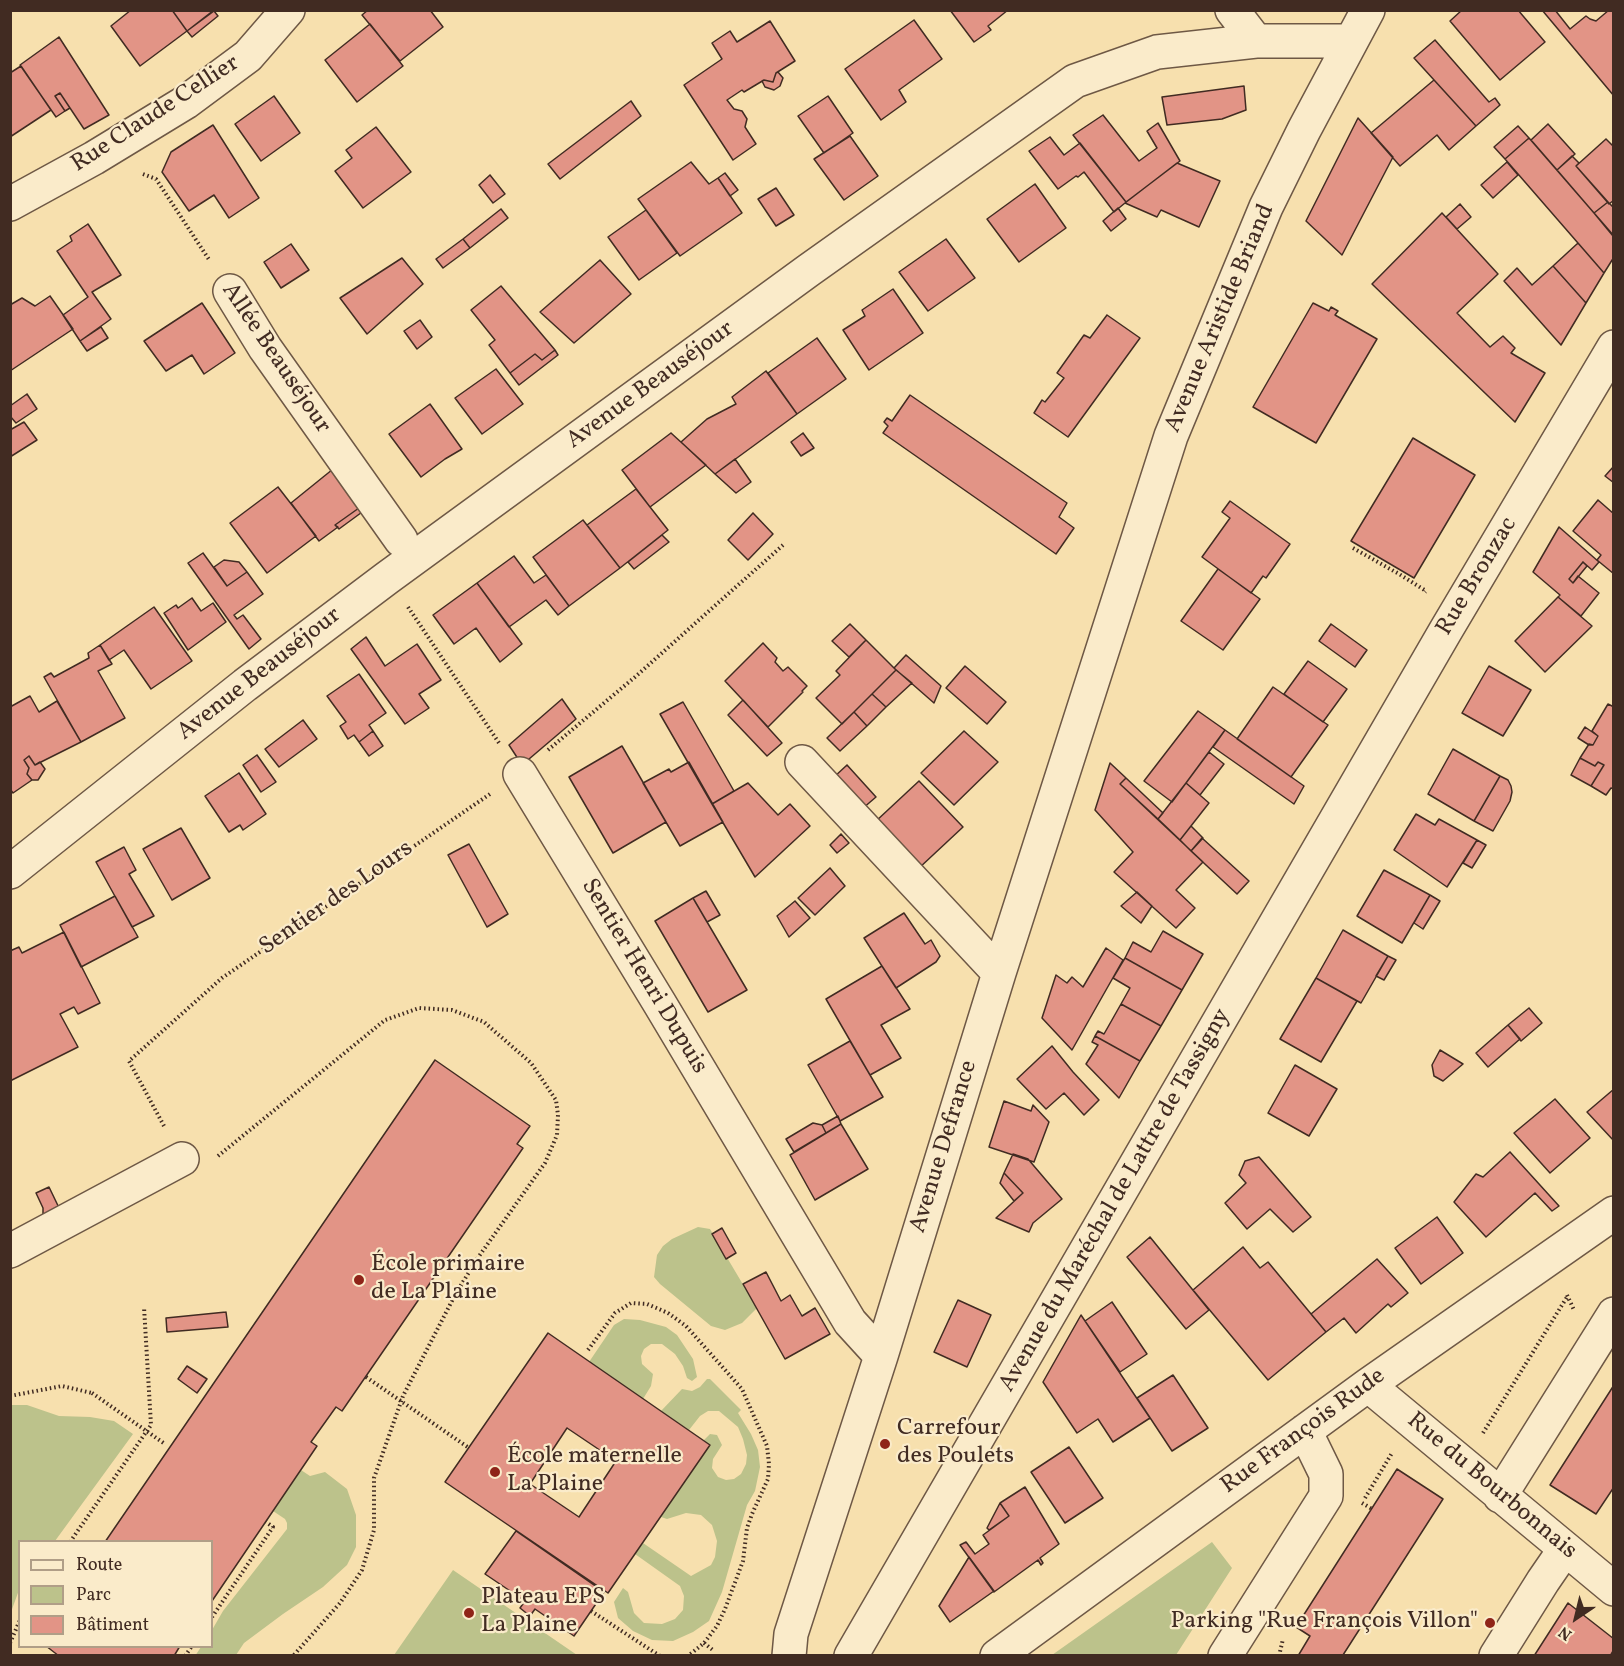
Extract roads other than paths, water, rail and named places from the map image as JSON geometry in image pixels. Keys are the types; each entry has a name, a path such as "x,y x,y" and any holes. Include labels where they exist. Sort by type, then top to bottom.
{"street":[{"name":"Rue Claude Cellier","path":"10,204 94,158 186,102 248,56 288,10"},
{"path":"1232,10 1256,41"},
{"name":"Avenue Aristide Briand","path":"1106,640 1171,436 1266,207 1368,10"},
{"name":"Avenue Beauséjour","path":"10,872 245,685 387,578 809,270 1076,81 1157,52 1256,41 1351,41"},
{"name":"Allée Beauséjour","path":"230,291 265,348 401,540"},
{"name":"Rue Bronzac","path":"1344,808 1452,620 1614,347"},
{"name":"Avenue Defrance","path":"789,1656 791,1634 881,1356 999,973 1106,640"},
{"path":"802,762 999,973"},
{"name":"Sentier Henri Dupuis","path":"519,774 850,1322 881,1356"},
{"name":"Avenue du Maréchal de Lattre de Tassigny","path":"851,1656 1344,808"},
{"path":"10,1251 182,1159"},
{"name":"Rue François Rude","path":"997,1656 1368,1385 1614,1213"},
{"path":"1500,1496 1614,1314"},
{"name":"Rue du Bourbonnais","path":"1368,1385 1614,1589"},
{"path":"1225,1656 1326,1496 1326,1474 1305,1431"},
{"path":"1496,1656 1565,1549"}],"place":[{"name":"École primaire de La Plaine","path":"359,1280"},
{"name":"Carrefour des Poulets","path":"885,1444"},
{"name":"École maternelle La Plaine","path":"495,1472"},
{"name":"Plateau EPS La Plaine","path":"469,1613"},
{"name":"Parking \"Rue François Villon\"","path":"1490,1623"}]}
